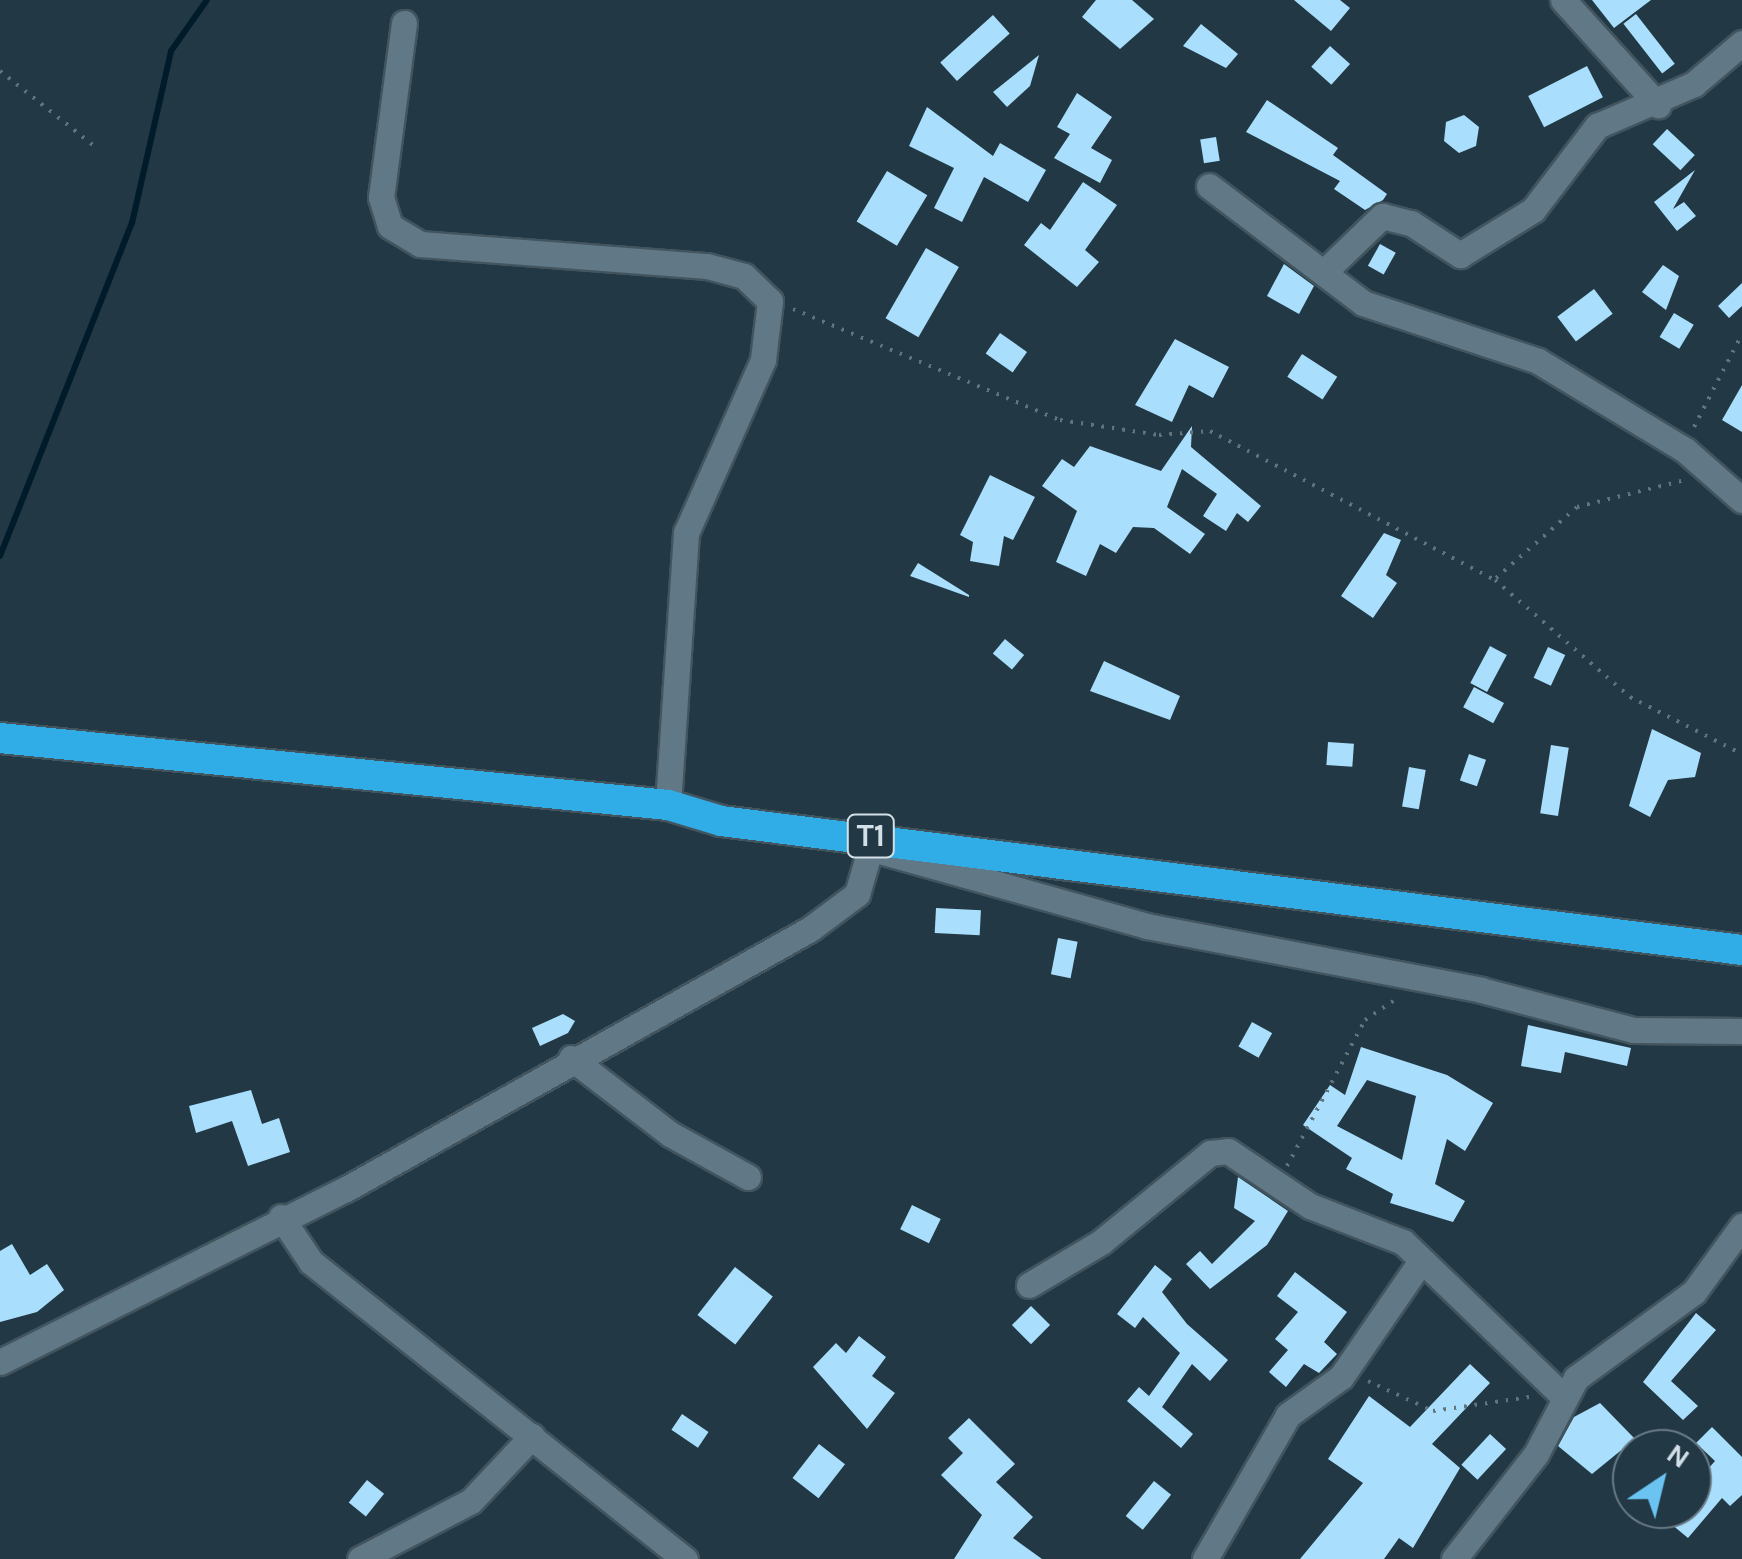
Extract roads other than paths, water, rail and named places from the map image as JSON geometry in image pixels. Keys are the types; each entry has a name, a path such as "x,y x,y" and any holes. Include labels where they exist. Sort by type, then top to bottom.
{"highway":[{"name":"T1","path":"0,738 668,805 721,821 874,843 1742,950"}],"street":[{"path":"1563,0 1658,104"},
{"path":"404,23 381,197 390,226 420,244 707,266 744,276 770,301 763,360 686,533 668,805"},
{"path":"1324,272 1382,216 1411,222 1457,256 1533,210 1597,126 1658,104 1742,43"},
{"path":"1208,186 1363,303 1521,352 1685,450 1725,480 1742,500"},
{"path":"0,1362 281,1217 847,905 874,843 1147,926 1419,978 1666,1036 1742,1031"},
{"path":"571,1058 670,1134 748,1177"},
{"path":"1029,1285 1101,1242 1210,1153 1234,1154 1275,1185 1385,1232 1421,1260 1562,1395"},
{"path":"281,1217 311,1262 685,1559"},
{"path":"1454,1559 1536,1454 1562,1395 1619,1339 1694,1292 1742,1226"},
{"path":"1205,1559 1288,1415 1347,1367 1421,1260"},
{"path":"360,1559 471,1501 532,1436"}],"waterway":[{"path":"0,556 132,223 171,51 207,0"}]}
